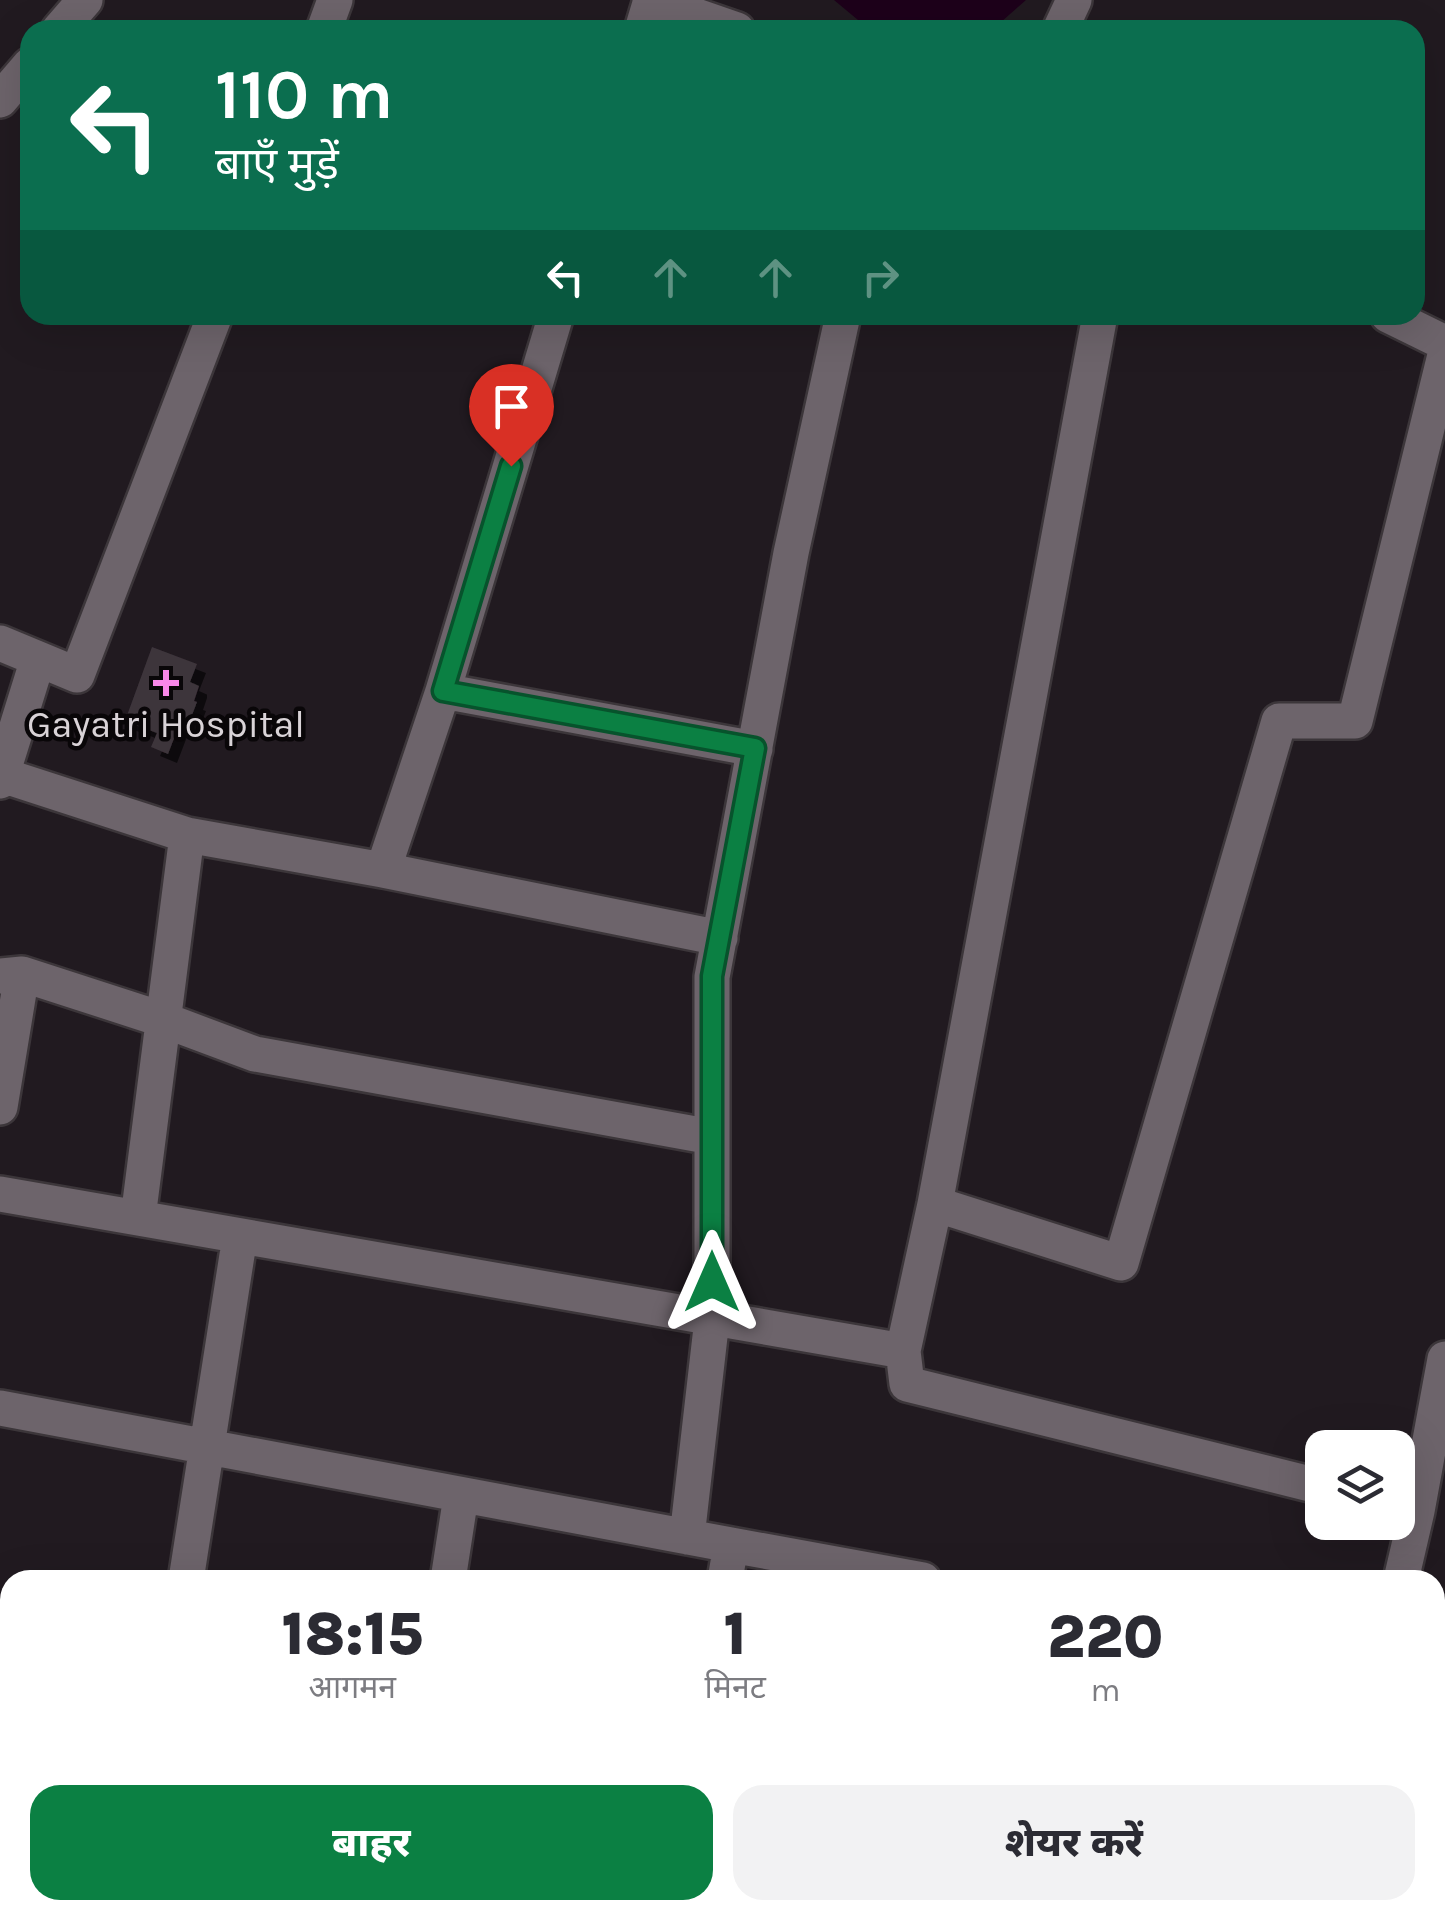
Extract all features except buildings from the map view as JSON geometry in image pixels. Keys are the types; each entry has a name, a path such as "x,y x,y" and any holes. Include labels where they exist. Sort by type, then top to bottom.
{"street":[{"path":"68,20 85,0"},
{"path":"650,0 708,20"},
{"path":"0,100 20,77"},
{"path":"0,643 77,676 211,325"},
{"path":"383,870 443,691 553,325"},
{"path":"687,1537 712,1319 712,976 791,552 841,325"},
{"path":"1098,325 935,1204 903,1351 907,1384 1305,1484"},
{"path":"1408,325 1445,343"},
{"path":"935,1204 1121,1262 1279,721 1355,721 1445,355"},
{"path":"38,659 1,778 186,835 720,938"},
{"path":"443,691 755,748"},
{"path":"138,1218 186,835"},
{"path":"0,1106 11,975 164,1020 255,1054 712,1137"},
{"path":"0,1194 903,1351"},
{"path":"188,1570 240,1236"},
{"path":"1415,1480 1445,1359"},
{"path":"0,1408 868,1570"},
{"path":"450,1570 461,1496"},
{"path":"1403,1570 1405,1540"},
{"path":"727,1570 731,1545"}],"shaded area":[{"path":"834,0 1026,0 1003,20 858,20"}],"place":[{"name":"Gayatri Hospital","path":"166,683"}],"route":[{"path":"511,466 443,691 755,748 712,976 712,1282"}]}
